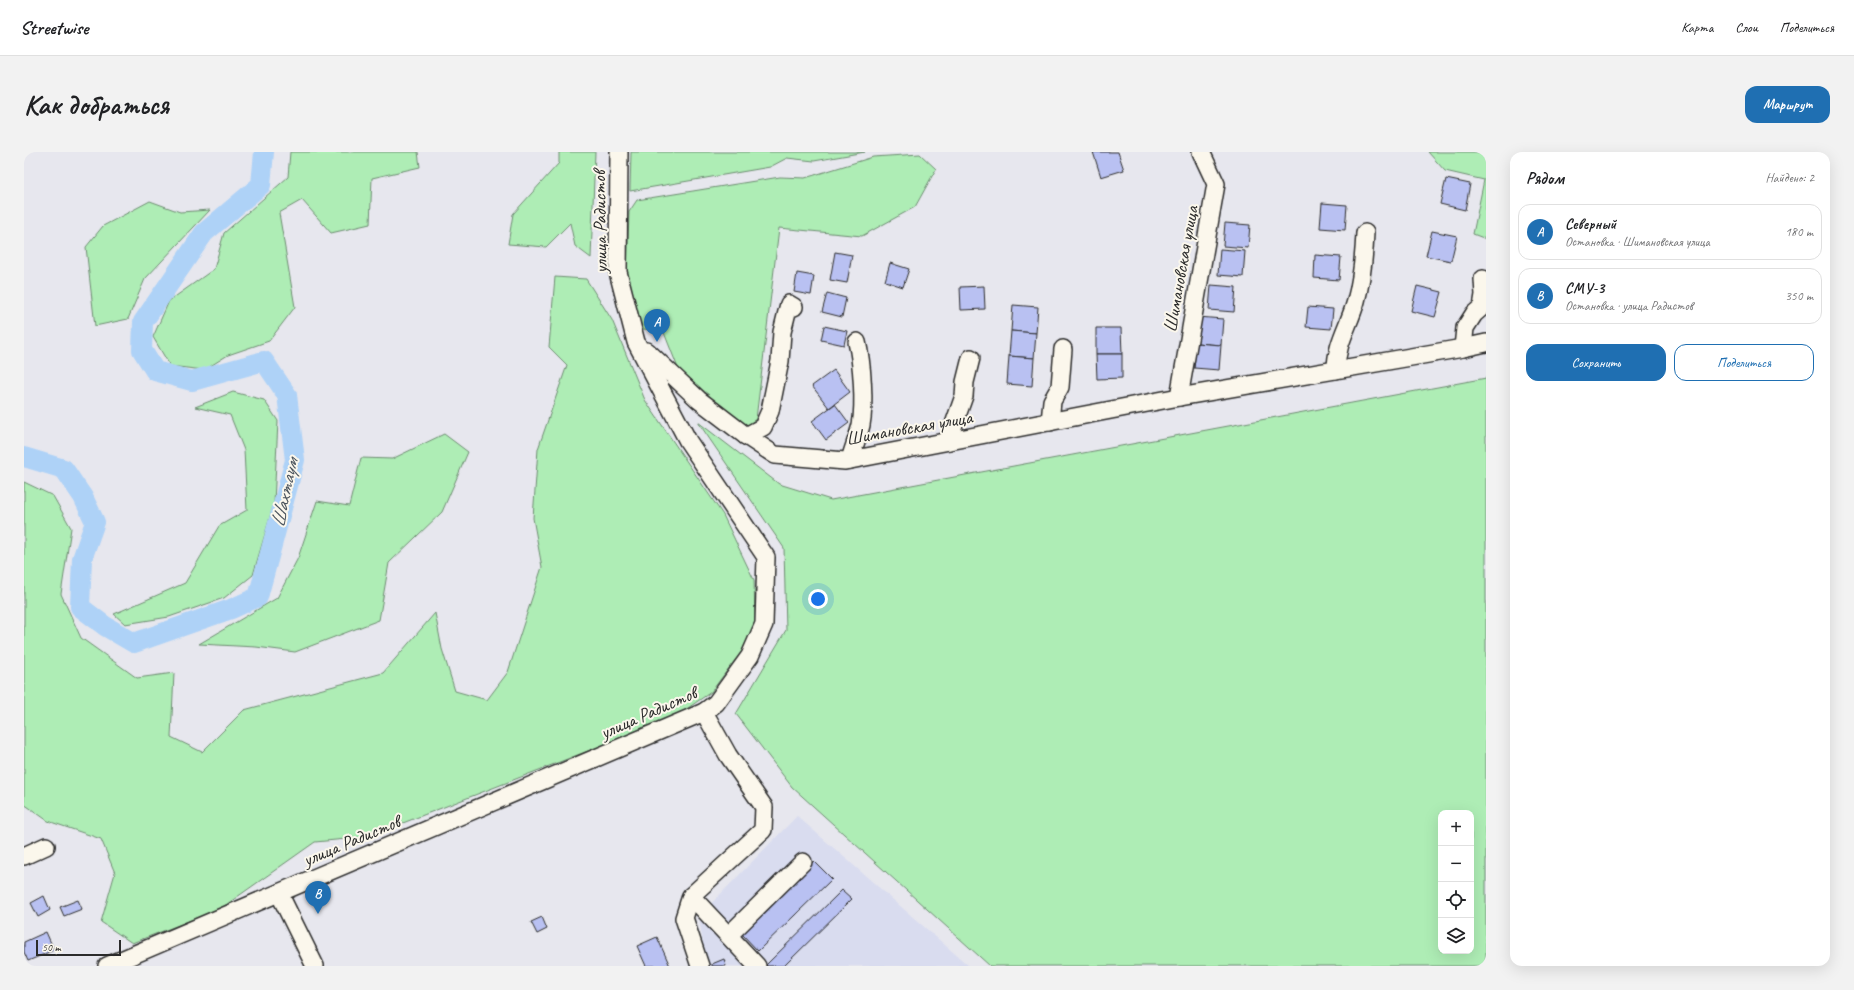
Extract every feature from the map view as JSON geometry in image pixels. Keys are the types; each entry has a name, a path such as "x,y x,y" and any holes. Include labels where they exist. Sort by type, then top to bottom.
{"street":[{"name":"улица Радистов","path":"107,966 704,712 716,703 750,656 764,624 766,557 688,441 636,342 618,272 619,152"},
{"name":"Шимановская улица","path":"1179,396 1216,184 1202,152"},
{"path":"1336,370 1336,355 1356,302 1360,284 1365,233"},
{"path":"1463,348 1465,328 1474,314 1482,307 1484,294 1483,279"},
{"path":"746,436 763,427 770,411 780,361 782,332 789,304 794,307"},
{"name":"Шимановская улица","path":"636,342 699,400 746,436 775,455 845,461 1179,396 1463,348 1486,342"},
{"path":"850,460 861,426 862,412 860,352 857,342"},
{"path":"1050,422 1052,401 1060,387 1063,349"},
{"path":"948,442 964,396 971,358"},
{"path":"700,966 684,918 691,896 763,830 764,807 728,755 704,712"},
{"path":"24,856 46,846"},
{"path":"729,935 803,862"},
{"path":"279,893 315,966"},
{"path":"691,896 704,912 729,935 757,966"}],"shaded area":[{"path":"797,816 969,966 706,966 699,916"}],"green space":[{"path":"290,152 418,152 420,167 372,178 370,224 331,233 302,200 279,213 295,307 269,341 228,355 204,370 170,366 153,337 169,301 214,269 224,233 288,177"},
{"path":"559,152 595,152 591,258 575,246 570,223 546,247 508,244 513,214 559,163"},
{"path":"631,152 865,152 814,161 787,158 770,167 630,191"},
{"path":"1428,152 1486,152 1486,239 1473,234 1484,180 1445,171"},
{"path":"920,154 936,169 915,207 862,236 779,228 756,419 745,427 678,368 663,330 642,329 627,275 629,212 637,200 780,177 805,178 873,157"},
{"path":"150,201 180,212 210,210 145,279 128,319 95,326 86,247 103,226"},
{"path":"555,277 586,279 612,320 645,400 723,515 754,580 755,625 741,652 711,692 675,717 367,837 315,842 220,909 132,943 101,922 115,873 101,839 48,821 24,804 24,482 53,496 71,528 61,594 81,638 137,678 174,673 171,737 202,752 244,710 383,673 435,613 442,649 455,691 487,700 508,672 542,567 533,518 538,449 567,365 549,347"},
{"path":"1486,378 1486,966 990,966 792,787 736,714 786,630 784,548 698,422 779,484 831,500"},
{"path":"233,392 264,400 278,421 274,503 253,575 224,598 169,617 125,624 114,614 185,583 219,526 247,510 244,450 230,415 195,407"},
{"path":"444,434 468,452 442,512 389,563 379,620 295,652 256,647 199,644 277,598 298,558 317,501 349,506 361,458 392,459"}],"building":[{"path":"1093,152 1118,152 1124,170 1101,177"},
{"path":"1446,179 1470,184 1465,210 1440,204"},
{"path":"1322,203 1347,205 1345,230 1320,228"},
{"path":"1225,223 1250,225 1248,248 1223,246"},
{"path":"1432,231 1457,236 1451,261 1426,256"},
{"path":"1220,249 1245,251 1243,277 1218,275"},
{"path":"835,252 852,255 847,283 830,280"},
{"path":"1315,255 1341,257 1339,280 1314,278"},
{"path":"890,263 909,269 903,287 885,281"},
{"path":"797,273 814,276 811,295 794,292"},
{"path":"1211,285 1236,287 1234,312 1209,310"},
{"path":"984,286 985,309 961,310 960,287"},
{"path":"1417,286 1442,292 1435,317 1411,311"},
{"path":"827,293 846,298 842,317 822,312"},
{"path":"1013,305 1038,307 1036,333 1011,331"},
{"path":"1308,307 1333,309 1331,329 1306,327"},
{"path":"1198,317 1223,319 1221,345 1196,343"},
{"path":"824,326 847,331 844,345 821,340"},
{"path":"1096,328 1121,328 1122,354 1096,354"},
{"path":"1011,331 1036,333 1034,358 1009,356"},
{"path":"1196,343 1221,345 1219,370 1194,368"},
{"path":"1096,354 1122,354 1122,378 1097,379"},
{"path":"1009,356 1034,358 1032,386 1007,384"},
{"path":"834,370 850,392 829,408 812,386"},
{"path":"835,404 849,423 826,440 812,421"},
{"path":"814,861 832,879 758,951 741,933"},
{"path":"842,890 852,899 784,966 766,965"},
{"path":"44,896 50,910 38,917 31,903"},
{"path":"78,900 82,909 64,916 60,907"},
{"path":"542,917 547,929 537,934 531,922"},
{"path":"46,932 54,950 28,961 24,952 24,942"},
{"path":"657,937 670,966 646,966 637,946"},
{"path":"724,959 726,966 712,966 712,964"}],"waterway":[{"name":"Шахтаум","path":"24,457 64,469 83,497 95,522 82,559 80,607 105,626 134,643 231,609 258,597 295,460 287,395 264,361 192,381 155,371 142,350 143,322 204,233 261,185 264,152"}],"place":[{"name":"Северный","path":"657,342"},
{"name":"СМУ-3","path":"318,914"}]}
